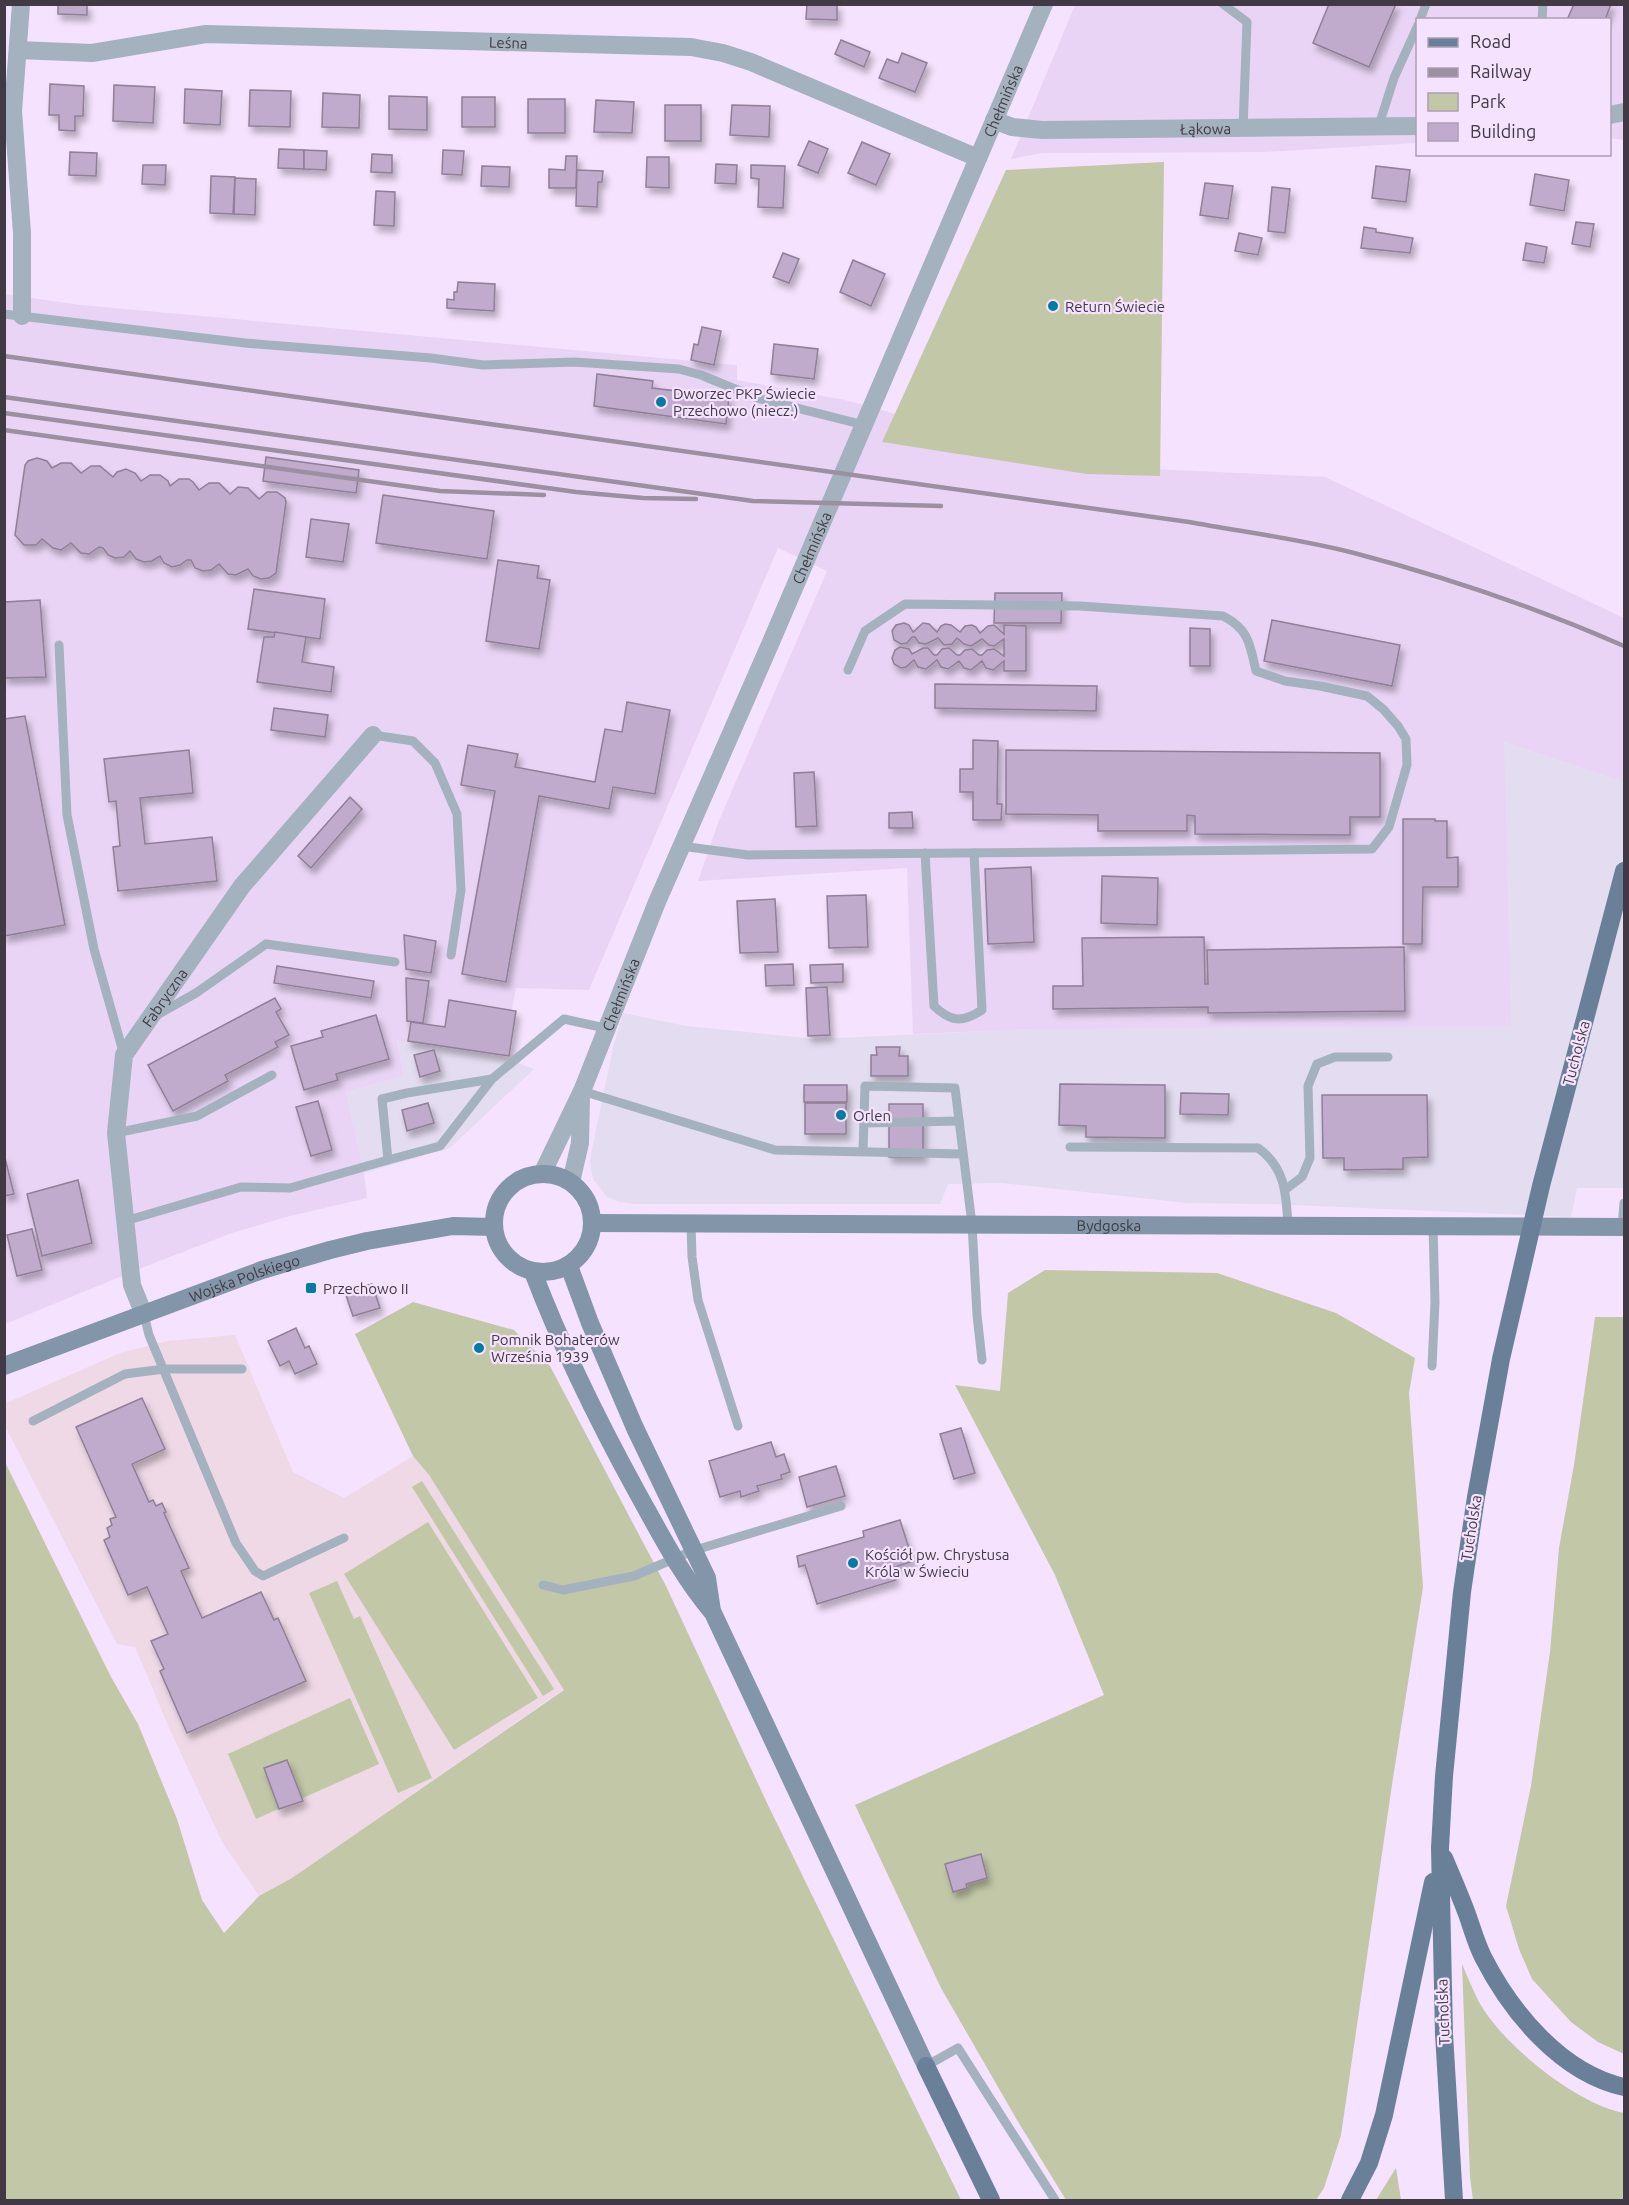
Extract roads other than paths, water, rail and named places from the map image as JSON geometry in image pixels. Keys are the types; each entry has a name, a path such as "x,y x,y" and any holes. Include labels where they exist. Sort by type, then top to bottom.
{"main road":[{"name":"Tucholska","path":"1454,2200 1443,2034 1440,1848 1444,1776 1462,1592 1476,1497 1501,1359 1541,1186 1624,871"},
{"path":"1440,1848 1482,1955 1524,2020 1554,2051 1571,2063 1624,2087"},
{"path":"1350,2200 1369,2163 1384,2115 1440,1848"},
{"path":"926,2066 991,2200"}],"street":[{"path":"13,315 22,233 13,111 21,4"},
{"name":"Chełmińska","path":"542,1174 582,1090 605,1028 681,846 1044,4"},
{"name":"Leśna","path":"18,50 92,53 206,34 691,47 723,53 751,62 978,159"},
{"name":"Łąkowa","path":"994,120 1012,127 1042,130 1416,126"},
{"name":"Fabryczna","path":"144,1315 132,1285 116,1133 124,1055 242,886 373,735"},
{"name":"Chełmińska","path":"571,1182 580,1143 582,1090"},
{"path":"542,1174 557,1176 571,1182 583,1193 590,1208 593,1223 590,1240 582,1254 569,1266 552,1273 533,1272 518,1266 506,1256 497,1242 494,1227 495,1211 502,1196 512,1184 526,1177 542,1174"},
{"name":"Bydgoska","path":"593,1223 1623,1227"},
{"name":"Wojska Polskiego","path":"4,1366 262,1270 330,1250 453,1226 494,1227"},
{"path":"569,1266 603,1355 706,1578 712,1613"},
{"path":"533,1272 556,1333 606,1435 690,1585 712,1613 926,2066"}],"lane":[{"path":"1223,4 1247,22 1243,129"},
{"path":"1378,128 1394,78 1416,29"},
{"path":"13,315 245,343 430,358 483,365 574,362 679,369 757,398 864,425"},
{"path":"681,846 748,855 1372,849 1389,827 1407,765 1406,739 1383,709 1367,696 1285,681 1256,671 1248,636 1235,622 1223,616 1080,606 905,604 865,630 848,670"},
{"path":"59,645 66,815 94,949 124,1055"},
{"path":"373,735 412,741 435,764 458,814 461,890 451,955"},
{"path":"925,853 934,1006 942,1014 954,1020 971,1017 982,1010 974,853"},
{"path":"150,1019 196,993 266,944 395,962"},
{"path":"125,1221 241,1187 290,1188 440,1146 492,1079 564,1018 605,1028"},
{"path":"1286,1189 1302,1177 1310,1158 1308,1086 1317,1064 1335,1057 1388,1057"},
{"path":"116,1133 197,1116 272,1075"},
{"path":"388,1160 382,1100 407,1093 492,1079"},
{"path":"863,1151 865,1086 955,1088 972,1224 982,1360"},
{"path":"582,1090 775,1150 963,1154"},
{"path":"865,1123 959,1121"},
{"path":"1070,1147 1258,1148 1271,1157 1286,1189 1288,1226"},
{"path":"1623,1227 1624,1203"},
{"path":"691,1224 692,1257 698,1300 738,1426"},
{"path":"1432,1366 1435,1302 1434,1226"},
{"path":"144,1315 149,1335 236,1543 255,1571 263,1576 344,1538"},
{"path":"33,1421 125,1374 164,1369 242,1370"},
{"path":"543,1585 562,1590 634,1576 692,1551 841,1506"},
{"path":"926,2066 958,2048 1055,2200"}],"railway":[{"path":"4,356 1189,522 1293,540 1334,548 1423,572 1525,606 1624,646"},
{"path":"4,397 753,501 941,506"},
{"path":"4,413 576,492 643,498 696,499"},
{"path":"4,430 440,491 544,495"}],"place":[{"name":"Return Świecie","path":"1053,306"},
{"name":"Dworzec PKP Świecie Przechowo (niecz.)","path":"661,402"},
{"name":"Orlen","path":"841,1115"},
{"name":"Przechowo II","path":"311,1288"},
{"name":"Pomnik Bohaterów Września 1939","path":"479,1348"},
{"name":"Kościół pw. Chrystusa Króla w Świeciu","path":"853,1563"}]}
